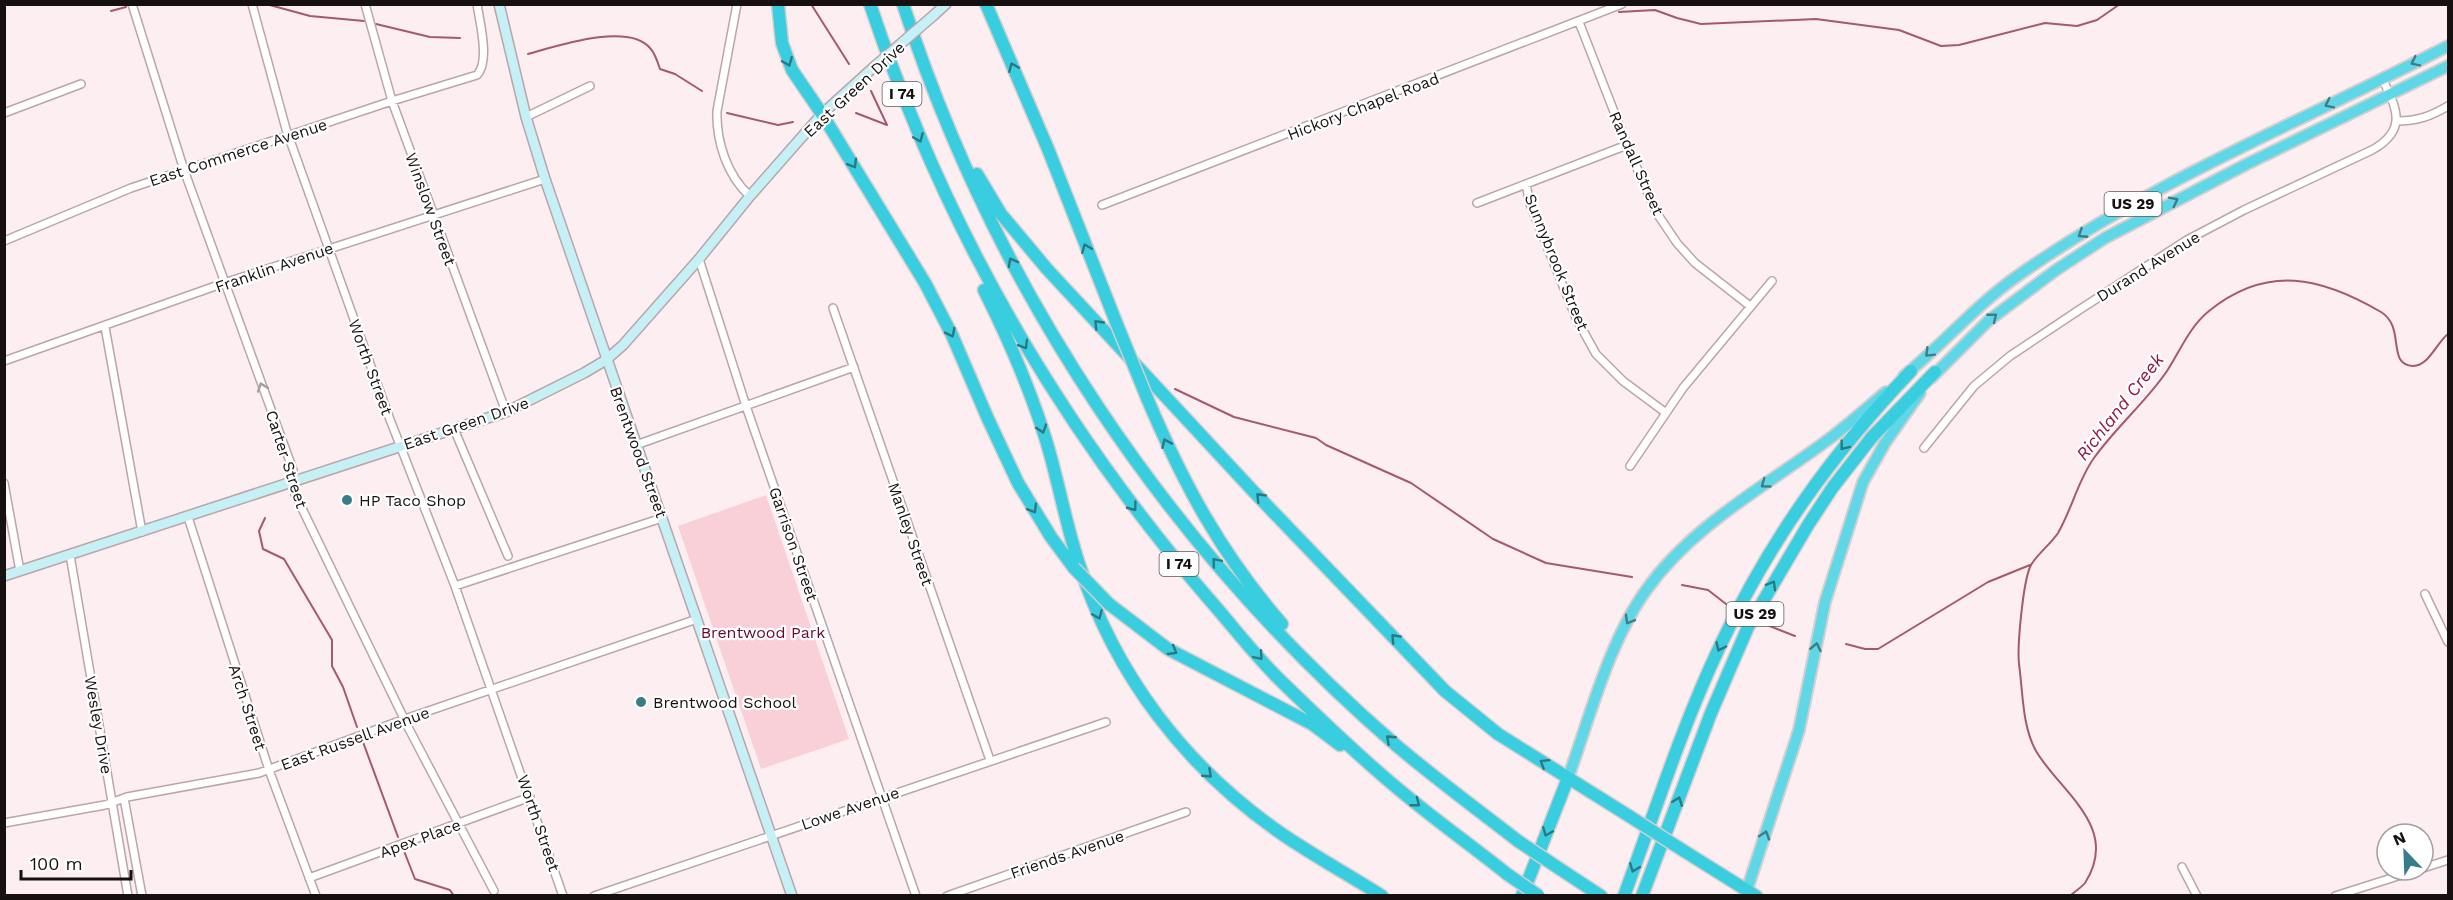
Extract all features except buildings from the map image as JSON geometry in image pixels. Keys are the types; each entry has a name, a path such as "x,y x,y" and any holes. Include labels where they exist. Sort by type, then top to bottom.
{"highway":[{"path":"778,4 785,55 792,70 822,114 925,283 952,335 1018,483 1051,537 1074,568 1109,604 1168,649 1312,724 1389,782"},
{"name":"I 74","path":"870,4 903,97 938,182 986,277 1029,354 1068,416 1137,512 1279,679 1389,782 1507,874 1539,896"},
{"name":"I 74","path":"903,4 936,99 980,198 1024,284 1072,366 1147,476 1207,552 1269,621 1397,746 1518,841 1600,895"},
{"path":"987,4 1048,148 1116,322 1176,466 1213,533 1249,585 1310,656 1328,681"},
{"name":"US 29","path":"1623,896 1701,688 1744,597 1816,481 1866,418 1911,371 1960,322 2014,278 2104,220 2238,149 2448,46"},
{"name":"US 29","path":"1642,896 1711,713 1748,627 1833,487 1872,437 1935,372 1969,338 2011,303 2105,238 2236,169 2448,66"},
{"path":"936,99 953,124 979,179 1001,214 1029,250 1445,691 1498,734 1684,850 1749,894 1799,730 1825,602 1863,482 1885,443 1935,372"},
{"path":"938,182 943,205 1000,322 1025,380 1045,438 1082,572 1104,629 1134,684 1166,728 1209,775 1282,834 1382,896"},
{"path":"1522,896 1624,628 1647,588 1676,555 1709,525 1834,435 1911,371"}],"main road":[{"name":"Brentwood Street","path":"499,4 526,117 545,179 792,896"},
{"name":"East Green Drive","path":"4,576 506,412 542,396 606,360 647,320 822,114 946,4"}],"street":[{"name":"Carter Street","path":"132,4 184,170 291,463 295,494 405,719 494,891"},
{"name":"Worth Street","path":"252,4 289,136 328,248 400,447 455,586 563,896"},
{"name":"Winslow Street","path":"365,4 392,101 506,412"},
{"name":"East Commerce Avenue","path":"4,241 131,188 477,75 483,69 484,59 477,4"},
{"path":"737,4 717,111 716,129 721,150 729,166 742,190 750,196"},
{"name":"Hickory Chapel Road","path":"1102,205 1622,4"},
{"name":"Randall Street","path":"1579,22 1656,212 1677,243 1695,263 1750,306"},
{"path":"2382,78 2390,94 2397,121 2427,118 2448,106"},
{"path":"4,113 81,84"},
{"path":"526,117 590,86"},
{"name":"Durand Avenue","path":"1924,448 1974,386 2010,356 2187,240 2244,210 2381,145 2389,138 2397,121"},
{"path":"1477,203 1627,145"},
{"name":"Franklin Avenue","path":"4,361 328,248 545,179"},
{"name":"Sunnybrook Street","path":"1526,184 1530,204 1576,318 1596,354 1623,381 1666,413"},
{"name":"Garrison Street","path":"699,260 746,406 916,896"},
{"path":"1630,466 1683,388 1772,280"},
{"name":"Manley Street","path":"833,308 990,760"},
{"path":"105,327 142,532"},
{"path":"636,445 854,367"},
{"path":"454,429 508,556"},
{"path":"4,483 20,571"},
{"name":"Arch Street","path":"188,517 269,770 316,896"},
{"path":"455,586 662,518"},
{"name":"Wesley Drive","path":"70,555 128,896"},
{"path":"2425,594 2448,642"},
{"name":"East Russell Avenue","path":"4,824 269,770 405,719 697,619"},
{"name":"Lowe Avenue","path":"594,896 882,796 1106,722"},
{"name":"Apex Place","path":"309,878 530,797"},
{"path":"124,798 142,896"},
{"name":"Friends Avenue","path":"947,896 1186,812"},
{"path":"2182,867 2197,896"},
{"path":"2335,896 2379,882"}],"green space":[{"name":"Brentwood Park","path":"766,495 849,739 761,769 678,526"}],"waterway":[{"path":"266,4 310,16 364,21"},
{"path":"811,4 849,64"},
{"path":"1619,12 1655,10 1701,24 1816,19 1899,30 1941,46 1959,45 2045,23 2077,26 2097,20 2120,4"},
{"path":"111,11 126,7"},
{"path":"376,24 430,37 460,38"},
{"path":"528,54 592,38 626,37 640,40 650,48 660,69 675,74 702,91"},
{"path":"871,91 887,125"},
{"path":"727,113 778,125 793,122"},
{"path":"856,113 887,125"},
{"name":"Richland Creek","path":"2070,896 2085,883 2094,863 2096,845 2092,827 2083,811 2046,766 2031,741 2024,709 2019,644 2023,600 2030,567 2058,533 2094,458 2159,382 2202,317 2231,296 2252,286 2273,281 2294,281 2337,290 2359,300 2381,312 2388,319 2393,327 2400,359 2405,364 2413,366 2424,362 2448,334"},
{"path":"1175,389 1234,417 1316,438 1326,445 1411,483 1493,539 1546,563 1632,577"},
{"path":"265,518 259,531 263,549 284,559 332,640 332,666 343,687 357,727"},
{"path":"1846,644 1865,649 1878,649 1988,582 2030,565"},
{"path":"1682,585 1708,590 1726,604"},
{"path":"1762,623 1795,636"},
{"path":"363,742 398,837"},
{"path":"404,851 415,879 450,890 454,896"}],"place":[{"name":"HP Taco Shop","path":"347,500"},
{"name":"Brentwood School","path":"641,702"}]}
